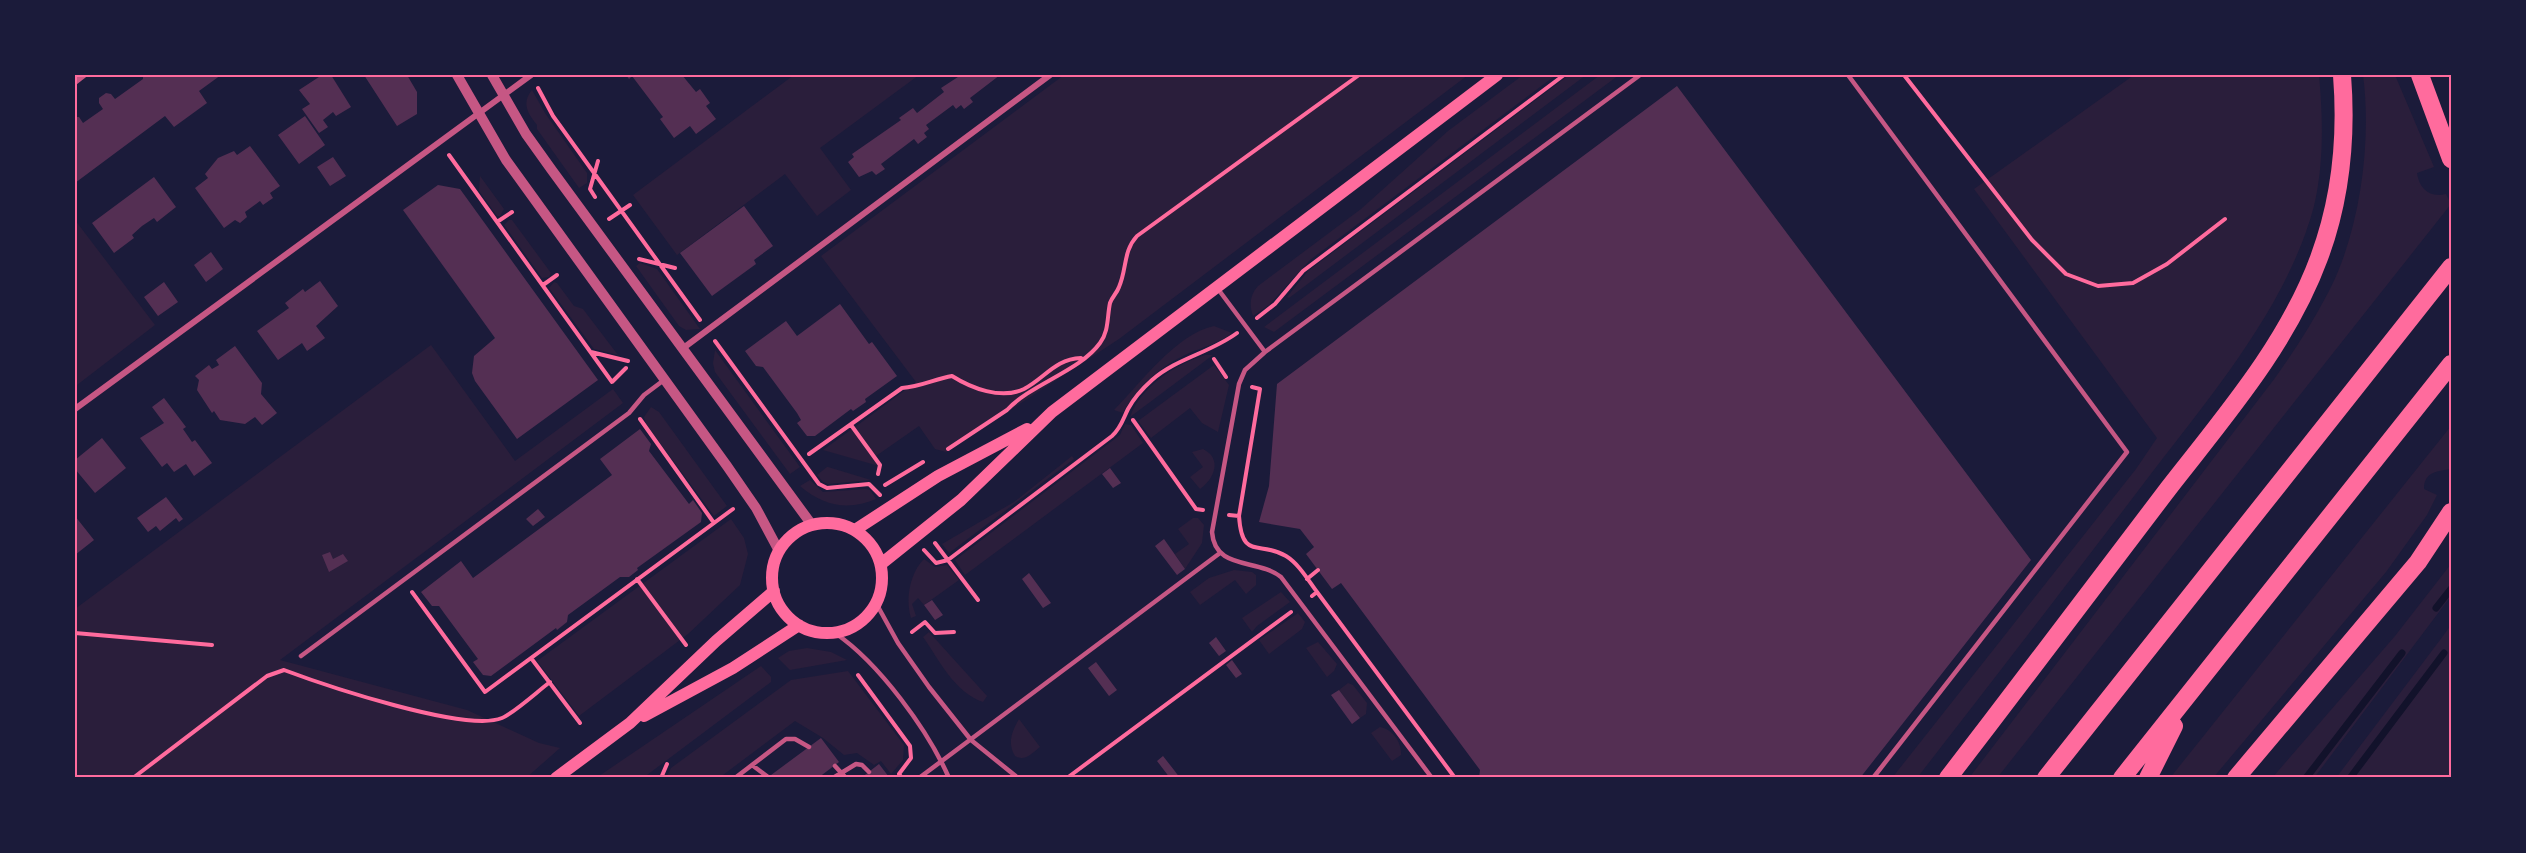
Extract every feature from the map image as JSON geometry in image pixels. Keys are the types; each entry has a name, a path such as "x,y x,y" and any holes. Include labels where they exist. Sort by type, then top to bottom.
{"highway":[{"path":"1948,778 2232,406 2289,322 2319,259 2337,201 2345,141 2342,75"},
{"path":"2420,75 2451,159"},
{"path":"2047,775 2451,267"},
{"path":"2122,778 2451,363"},
{"path":"2236,778 2418,562 2451,512"},
{"path":"2148,778 2191,692"}],"main road":[{"path":"880,564 961,500 1038,423 1215,286 1497,75"},
{"path":"855,530 938,476 1038,423"},
{"path":"826,523 855,530 871,544 880,564 882,584 876,603 859,623 835,633 816,632 799,625 787,616 774,591 772,577 779,551 790,537 812,525 826,523"},
{"path":"556,778 630,723 716,641 774,591"},
{"path":"630,723 733,668 799,625"}],"street":[{"path":"75,82 84,75"},
{"path":"457,75 506,160 756,508 779,551"},
{"path":"492,75 503,96 551,169 812,525"},
{"path":"75,409 531,75"},
{"path":"682,349 1050,75"}],"lane":[{"path":"1432,778 1302,604 1275,572 1227,558 1220,553 1213,541 1212,531 1239,384 1245,370 1265,352 1640,75"},
{"path":"1848,75 2127,452 1873,778"},
{"path":"1215,286 1265,352"},
{"path":"302,656 629,413 644,395 664,380"},
{"path":"919,778 1220,553"},
{"path":"876,603 910,661 971,740 1018,778"},
{"path":"835,633 851,644 872,664 942,761 950,778"},
{"path":"735,778 786,740 795,739 809,747"},
{"path":"833,778 856,764 862,765 869,772"},
{"path":"752,765 768,777"},
{"path":"835,766 846,778"}],"path":[{"path":"946,450 1099,345 1106,334 1111,302 1119,287 1129,244 1137,236 1359,75"},
{"path":"1254,320 1275,304 1303,271 1564,75"},
{"path":"1904,75 2032,240 2066,274 2098,286 2133,283 2167,264 2225,219"},
{"path":"536,85 553,116 705,327"},
{"path":"449,155 612,382 626,368"},
{"path":"597,199 590,189 598,161"},
{"path":"603,209 609,219 630,205"},
{"path":"497,222 512,212"},
{"path":"636,258 675,268"},
{"path":"543,285 557,275"},
{"path":"920,546 936,563 948,560 1112,436 1121,426 1133,401 1158,375 1178,362 1221,345 1236,334"},
{"path":"719,347 819,484 827,488 869,484 882,497"},
{"path":"590,352 628,361"},
{"path":"809,454 902,388 918,387 952,376 971,387 995,392 1011,392 1023,389 1048,369 1065,360 1083,358"},
{"path":"645,411 639,418 640,423 714,523"},
{"path":"1133,420 1196,509 1239,516 1243,541 1250,546 1273,550 1294,563 1455,778"},
{"path":"851,425 880,465 878,474"},
{"path":"885,485 928,459"},
{"path":"412,592 485,692 733,509"},
{"path":"935,543 978,600"},
{"path":"1306,579 1318,570"},
{"path":"638,579 686,645"},
{"path":"1067,778 1317,592"},
{"path":"912,632 925,622 935,633 954,632"},
{"path":"75,633 212,645"},
{"path":"531,658 580,723"},
{"path":"133,778 267,676 284,670 331,688 465,721 501,718 550,682"},
{"path":"858,675 910,746 911,758 899,774 902,778"},
{"path":"661,778 667,764"}],"shaded area":[{"path":"794,75 919,75 820,148 851,190 817,216 785,174 677,255 633,195"},
{"path":"1064,75 1468,75 1119,339 946,452 935,449 919,426 876,456 855,427 916,382 821,256"},
{"path":"1523,75 1556,75 1310,260 1269,305 1253,316 1251,300 1258,286 1361,209 1448,131"},
{"path":"1569,75 1586,75 1289,298 1287,297 1308,271"},
{"path":"1600,75 1619,75 1274,332 1264,327"},
{"path":"2134,75 2319,75 2322,124 2320,174 2314,206 2302,244 2285,281 2243,352 2088,557 1917,778 1892,778 2136,469 2157,438 1974,189"},
{"path":"2363,75 2395,75 2434,167 2417,173 2420,184 2426,191 2435,195 2446,194 2451,204 1997,778 1969,778 2275,378 2317,314 2340,267 2356,214 2366,129"},
{"path":"532,90 545,113 587,173 587,183 579,188 537,129 529,113 526,104"},
{"path":"480,176 504,209 500,216 497,216 479,191"},
{"path":"75,220 155,325 77,385 75,382"},
{"path":"512,220 551,273 549,277 542,278 504,225"},
{"path":"640,263 657,269 700,329 686,330 679,326 636,266"},
{"path":"554,282 574,306 583,309 618,355 594,349 549,288"},
{"path":"1214,326 1232,333 1172,362 1144,384 1123,413 1114,410 1173,349 1200,331"},
{"path":"431,345 515,461 613,389 623,403 280,660 467,710 539,743 560,748 526,778 75,778 75,609"},
{"path":"715,350 800,467 790,474 715,372 713,363"},
{"path":"1205,355 1213,355 1130,417 1142,396 1160,378"},
{"path":"1214,365 1229,385 1218,432 1202,423 1190,408 1151,438 1138,421"},
{"path":"651,407 659,412 727,506 714,516 646,424 644,417"},
{"path":"1125,424 1131,425 1143,443 965,575 955,560 1120,435"},
{"path":"2451,426 2451,469 2429,475 2424,489 2437,495 2427,515 2386,572 2213,778 2170,778"},
{"path":"852,429 879,466 823,450"},
{"path":"1203,449 1209,453 1215,463 1212,475 1200,489 1190,477 1203,467 1192,452"},
{"path":"1072,456 1074,459 949,553 942,544 1014,502"},
{"path":"827,467 871,480 828,484 817,475"},
{"path":"810,480 823,492 865,489 870,490 876,499 856,505 836,505 818,498 800,486"},
{"path":"1193,518 1198,518 1204,525 1202,543 1185,569 1175,554 1189,544 1178,529"},
{"path":"731,519 744,538 748,554 740,585 688,634 579,716 537,661"},
{"path":"924,559 935,567 947,565 959,580 924,605 918,598 912,604 916,616 911,618 910,587 915,571"},
{"path":"2451,564 2451,596 2314,778 2272,778 2395,636"},
{"path":"1234,570 1252,572 1256,575 1256,585 1246,594 1235,580 1200,605 1190,592 1209,578"},
{"path":"1281,592 1290,602 1252,632 1242,618"},
{"path":"1298,613 1305,622 1302,629 1269,654 1259,640"},
{"path":"2451,625 2451,778 2336,778 2440,640"},
{"path":"929,632 987,696 983,702 964,691 948,675 923,637"},
{"path":"1318,642 1337,664 1334,671 1327,677 1306,648"},
{"path":"807,648 831,652 847,660 790,670 778,658 789,651"},
{"path":"761,666 771,677 771,682 643,778 596,778"},
{"path":"848,671 904,745 903,760 891,774 881,761 874,765 857,753 844,755 823,738 795,721 719,778 666,778 671,768 791,680"},
{"path":"1348,683 1353,685 1367,703 1366,714 1360,718 1339,690"},
{"path":"1019,719 1040,747 1022,758 1015,756 1011,746"},
{"path":"1380,727 1392,733 1400,745 1401,755 1392,761 1371,733"}],"building":[{"path":"143,75 221,75 199,91 207,103 174,127 165,116 75,183 75,117 79,117 83,123 103,109 99,98 106,93 111,94 115,99 143,79"},
{"path":"322,75 331,75 351,107 336,116 333,112 323,120 328,127 319,133 302,109 310,104 299,90"},
{"path":"364,75 407,75 417,92 417,114 397,126"},
{"path":"626,75 682,75 696,92 700,89 710,103 706,106 716,119 696,134 690,126 674,138 660,119 663,117 632,76 629,79"},
{"path":"961,75 1000,75 970,98 973,102 964,109 961,105 956,109 953,105 926,125 929,129 924,133 927,137 918,144 914,139 881,164 885,169 876,175 872,171 859,177 848,162 854,157 852,154 901,120 899,118 913,108 917,113 944,92 941,88"},
{"path":"1677,86 2031,560 1860,778 1479,778 1480,770 1341,583 1332,589 1306,554 1314,547 1300,529 1259,522 1269,486 1277,384"},
{"path":"305,116 325,145 299,164 278,135"},
{"path":"250,146 280,186 270,193 273,198 263,205 260,201 245,212 247,217 240,223 235,220 224,228 195,188 208,178 205,174 218,158 234,151 237,155"},
{"path":"333,157 346,176 330,186 317,167"},
{"path":"154,177 176,207 157,222 154,218 142,226 132,235 134,238 114,253 92,223"},
{"path":"438,185 460,189 598,380 517,439 475,381 472,373 474,356 495,338 403,210"},
{"path":"744,206 773,246 754,260 756,264 712,296 680,253"},
{"path":"211,252 223,269 206,282 194,265"},
{"path":"320,281 338,306 316,326 325,338 307,351 302,343 278,360 257,331 289,308 285,303 303,289 305,292"},
{"path":"164,282 178,302 158,316 144,297"},
{"path":"840,304 869,344 872,342 897,376 865,399 866,402 853,411 851,409 815,436 807,436 797,423 801,420 797,413 763,367 756,366 745,351 786,321 797,336"},
{"path":"235,346 262,383 261,394 277,413 262,425 255,417 245,424 220,420 214,411 212,413 197,390 199,380 195,376 209,365 212,369 219,365 216,360"},
{"path":"164,398 186,427 183,429 192,442 195,440 212,463 194,476 186,464 174,472 167,463 162,467 140,438 164,423 152,407"},
{"path":"640,429 651,444 649,451 689,504 693,500 702,513 701,522 637,568 638,570 629,577 620,577 568,615 567,622 557,630 556,628 491,676 483,675 473,662 478,659 439,606 432,606 421,592 461,561 473,578 612,475 600,459"},
{"path":"102,438 126,468 95,493 75,469 75,460"},
{"path":"1110,468 1121,483 1113,488 1102,474"},
{"path":"166,497 183,519 179,522 176,518 160,531 156,526 148,532 137,518"},
{"path":"538,509 545,517 533,526 526,519"},
{"path":"75,516 94,540 75,555"},
{"path":"1164,539 1185,569 1177,575 1155,546"},
{"path":"330,552 333,559 343,554 348,561 329,572 322,555"},
{"path":"1029,573 1051,603 1043,608 1022,579"},
{"path":"932,600 943,615 935,620 924,605"},
{"path":"1216,637 1226,651 1219,656 1209,643"},
{"path":"1232,660 1242,674 1236,678 1226,665"},
{"path":"1096,662 1117,690 1109,696 1088,668"},
{"path":"1339,690 1360,718 1352,724 1331,695"},
{"path":"821,738 839,762 818,778 767,778"},
{"path":"1163,756 1180,778 1170,778 1157,761"},
{"path":"879,764 889,777 861,778"}],"waterway":[{"path":"2436,608 2451,589"},
{"path":"2306,778 2402,653"},
{"path":"2350,778 2444,653"}]}
